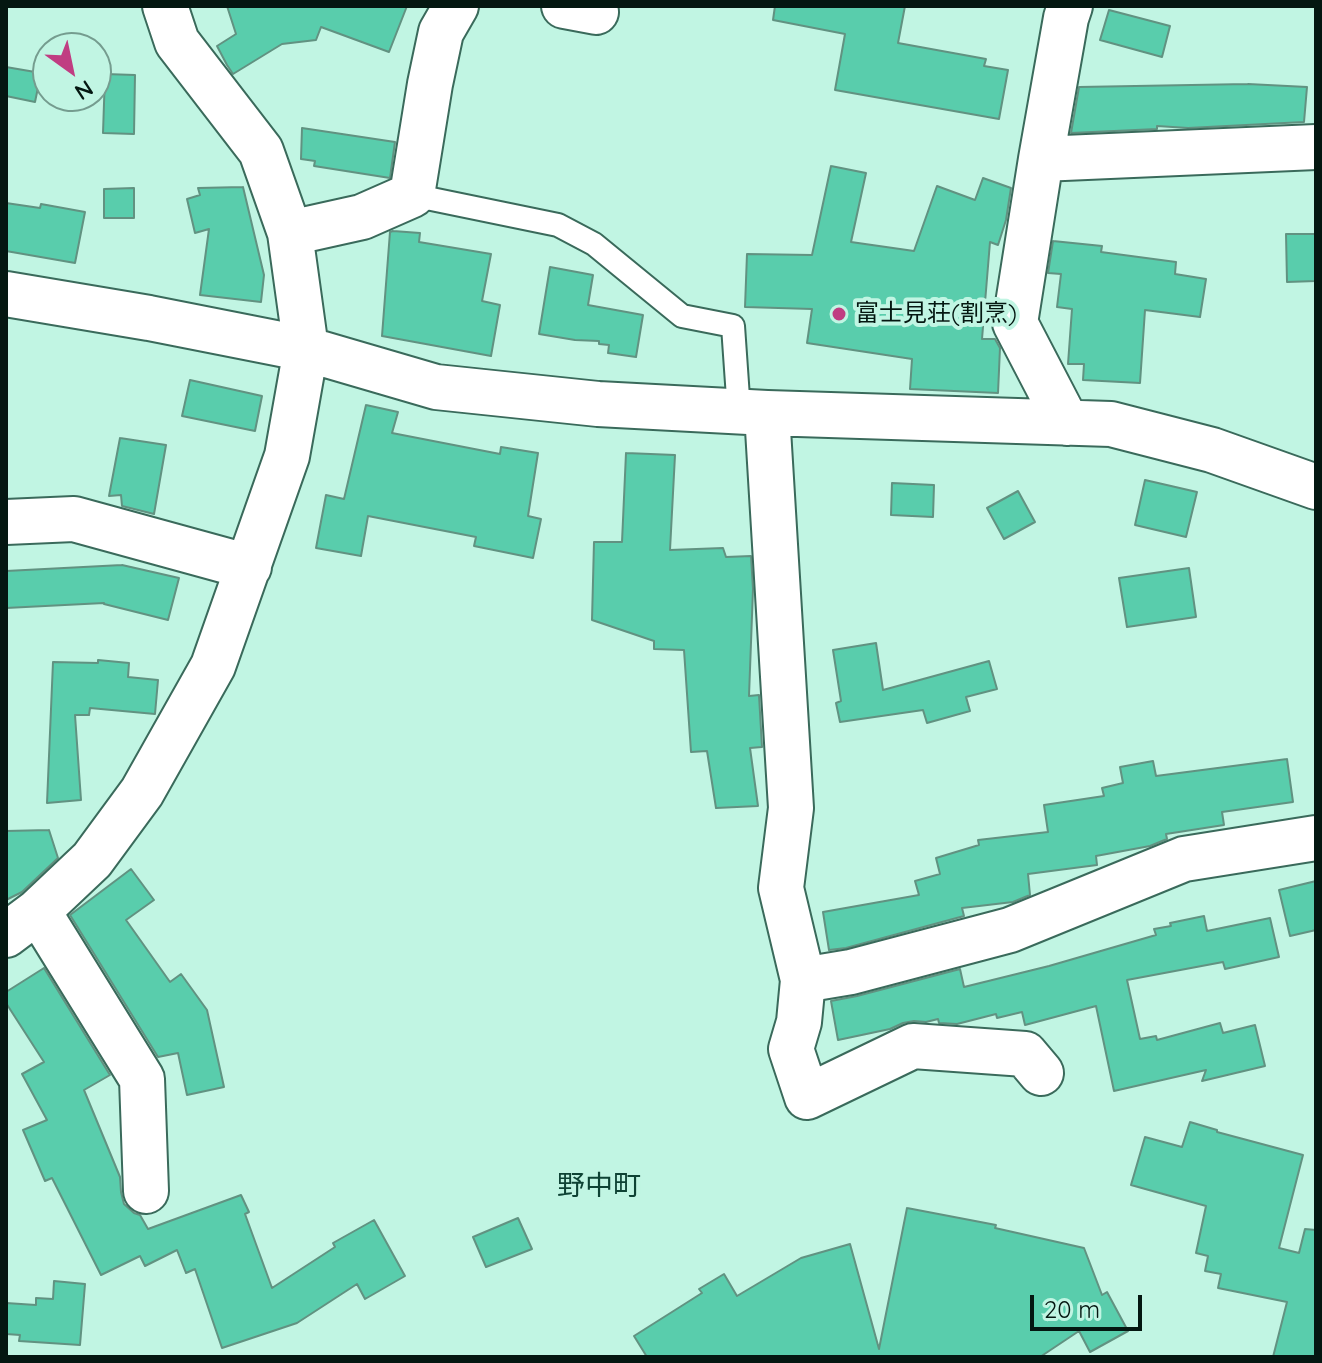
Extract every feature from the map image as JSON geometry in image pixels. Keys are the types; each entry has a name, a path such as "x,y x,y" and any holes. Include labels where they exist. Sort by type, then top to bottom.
{"street":[{"path":"146,1191 142,1079 22,923 92,860 142,792 213,666 287,456 306,349 290,233 261,151 177,42 165,6"},
{"path":"290,233 362,217 412,195 441,32 456,6"},
{"path":"1067,423 1015,323 1041,159 1070,6"},
{"path":"1041,159 1316,147"},
{"path":"6,294 306,349 436,387 598,404 753,413 1111,424 1212,450 1316,487"},
{"path":"753,413 791,808 781,888 803,980 799,1022 791,1049 807,1097 913,1046 1025,1054 1041,1073"},
{"path":"6,522 74,519 249,567"},
{"path":"803,980 851,972 1010,930 1184,859 1316,838"}],"lane":[{"path":"412,195 558,225 594,244 682,316 733,326 753,413"}],"building":[{"path":"227,6 407,6 389,52 321,27 316,40 282,44 233,74 217,46 236,34"},
{"path":"775,6 905,6 898,43 986,59 984,66 1008,70 999,119 835,90 845,34 773,20"},
{"path":"1109,10 1170,26 1162,57 1100,40"},
{"path":"6,67 32,71 32,101 6,96"},
{"path":"112,74 135,75 134,134 103,133 104,112 112,112"},
{"path":"1248,84 1307,87 1304,122 1188,128 1157,126 1157,129 1071,133 1079,87"},
{"path":"302,128 395,142 390,178 314,166 315,161 301,159"},
{"path":"831,166 866,173 851,242 914,251 937,186 975,200 983,178 1011,188 998,245 990,242 982,339 995,339 1000,348 998,393 910,389 912,359 807,343 812,309 745,307 747,254 812,255"},
{"path":"243,187 264,275 261,302 200,295 209,229 195,233 187,199 200,195 198,188"},
{"path":"134,188 134,218 104,218 104,189"},
{"path":"6,203 40,208 41,204 85,212 75,263 6,251"},
{"path":"390,232 420,233 419,242 491,254 482,301 500,305 491,356 382,336"},
{"path":"1286,234 1316,234 1316,281 1287,282"},
{"path":"1053,241 1102,246 1101,252 1176,262 1175,274 1206,279 1200,317 1145,310 1140,383 1083,380 1084,364 1068,364 1072,309 1057,307 1061,274 1048,273"},
{"path":"550,267 593,275 588,305 643,315 636,357 608,353 609,345 599,344 599,341 539,334"},
{"path":"190,380 262,396 255,431 182,416"},
{"path":"366,405 398,412 392,433 500,454 501,447 538,453 528,516 541,519 533,558 474,546 476,537 368,516 361,556 316,548 326,495 344,499"},
{"path":"120,438 166,445 154,514 122,506 121,495 109,496"},
{"path":"626,453 675,455 670,550 723,548 726,557 751,556 753,589 749,696 759,695 762,747 750,748 758,806 716,808 707,751 691,752 684,650 654,649 654,641 592,620 594,542 622,542"},
{"path":"1145,480 1197,492 1186,537 1135,525"},
{"path":"892,483 934,485 933,517 891,515"},
{"path":"1018,491 1035,522 1004,539 987,508"},
{"path":"122,565 179,578 168,620 104,603 6,608 6,571"},
{"path":"1189,568 1196,617 1127,627 1119,578"},
{"path":"876,643 883,690 989,661 997,689 966,697 970,711 927,723 923,710 840,722 836,703 841,701 833,650"},
{"path":"98,660 129,663 128,677 158,680 155,714 90,708 89,715 75,715 81,800 47,803 53,662 98,663"},
{"path":"1287,759 1293,802 1222,812 1224,825 1166,834 1167,839 1150,846 1096,856 1097,865 1028,874 1030,895 1013,902 962,908 964,916 829,950 823,912 919,895 915,881 940,874 936,858 979,845 978,840 1048,832 1044,805 1104,796 1102,788 1123,783 1120,767 1153,761 1156,776"},
{"path":"49,830 58,858 22,892 6,900 6,831"},
{"path":"131,869 154,900 126,920 170,982 181,974 207,1010 224,1087 187,1095 178,1053 158,1057 70,915"},
{"path":"1316,881 1316,930 1290,936 1279,890"},
{"path":"1204,916 1207,931 1270,918 1279,957 1225,969 1223,962 1127,980 1140,1039 1156,1036 1157,1040 1220,1023 1223,1033 1255,1025 1265,1066 1202,1081 1206,1070 1114,1091 1096,1006 1025,1025 1022,1012 997,1018 996,1014 957,1024 939,1023 938,1019 914,1021 838,1040 831,1001 960,969 964,987 1156,935 1154,929"},
{"path":"44,968 110,1075 84,1090 120,1177 124,1204 140,1215 148,1229 241,1195 272,1288 335,1247 333,1243 374,1220 405,1276 365,1299 357,1284 297,1323 222,1348 195,1269 186,1273 177,1250 145,1266 140,1256 101,1275 52,1178 45,1181 23,1130 47,1120 22,1074 44,1062 6,1003 6,992"},
{"path":"1190,1122 1303,1155 1279,1248 1299,1253 1305,1229 1316,1230 1316,1357 1273,1357 1287,1302 1218,1288 1221,1274 1205,1271 1208,1256 1196,1253 1206,1206 1131,1185 1145,1137 1182,1147"},
{"path":"907,1208 996,1225 995,1228 1084,1248 1102,1295 1107,1292 1128,1331 1090,1352 1079,1331 1040,1357 647,1357 634,1336 702,1293 699,1289 724,1274 737,1296 801,1258 850,1244 879,1349"},
{"path":"518,1218 532,1249 486,1267 473,1237"},
{"path":"54,1281 85,1284 80,1345 19,1341 20,1335 6,1334 6,1303 36,1305 36,1298 53,1299"}],"place":[{"name":"富士見荘(割烹)","path":"839,314"}],"district":[{"name":"野中町","path":"599,1187"}]}
